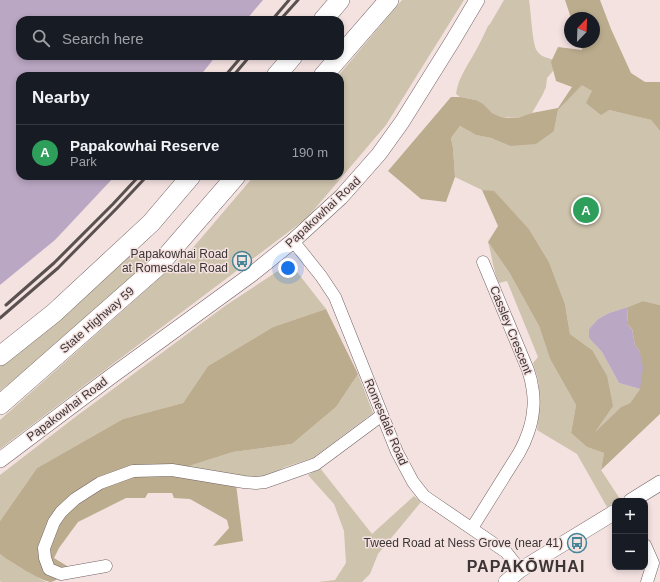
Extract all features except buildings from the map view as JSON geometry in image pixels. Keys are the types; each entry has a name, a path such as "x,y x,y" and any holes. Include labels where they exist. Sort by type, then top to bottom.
{"main road":[{"path":"326,16 340,0"},
{"path":"344,52 389,0"},
{"path":"279,72 290,60"},
{"path":"326,72 337,60"},
{"path":"0,356 54,313 146,228 188,180"},
{"name":"State Highway 59","path":"0,405 158,266 233,180"}],"street":[{"name":"Papakowhai Road","path":"0,460 109,378 252,274 293,241 341,197 379,154 402,122 477,0"},
{"name":"Romesdale Road","path":"293,241 321,276 335,297 397,452 413,482 424,496 506,552 520,570"},
{"name":"Cassley Crescent","path":"472,528 524,444 534,410 532,382 528,370 483,262"},
{"path":"106,566 61,574 49,569 45,558 44,548 54,522 61,512 75,499 100,483 133,471 172,470 244,482 265,482 316,464 382,415"},
{"path":"636,498 660,484"},
{"path":"506,582 520,570 612,514"},
{"path":"647,582 653,563 648,551"}],"shaded area":[{"path":"0,0 263,0 249,16 16,16 16,60 213,60 203,72 16,72 16,180 111,180 55,240 0,285"},
{"path":"402,0 464,0 386,125 344,174 344,72 341,72"},
{"path":"504,0 529,0 535,47 540,55 554,60 555,66 547,78 546,87 543,94 532,113 518,118 501,117 492,113 476,100 460,97 456,94 464,72 488,26"},
{"path":"565,0 600,0 611,29 631,73 645,82 660,82 660,131 651,120 609,110 601,115 586,103 592,91 582,85 558,110 554,131 536,144 510,146 491,138 476,135 460,126 451,138 455,177 446,202 421,199 388,171 451,97 476,100 483,104 492,113 508,118 518,118 532,113 558,108 572,87 556,81 551,62 558,47 582,50 582,48 600,48 600,12 569,12"},
{"path":"582,84 592,91 609,110 651,120 660,131 660,305 643,301 609,313 598,319 589,329 589,338 602,352 619,383 640,389 630,403 621,407 593,434 592,350 570,334 565,304 549,262 529,229 494,192 482,190 455,177 451,138 460,126 476,135 491,138 510,146 554,131 558,110"},
{"path":"251,180 339,180 307,218 0,449 0,420 191,250"},
{"path":"482,190 494,191 529,229 549,262 565,304 570,334 592,350 607,376 613,406 595,432 621,407 630,403 640,389 640,352 635,345 632,329 627,324 628,307 643,301 660,305 660,414 601,470 604,453 587,447 571,433 576,405 550,359 539,326 509,272 488,242 498,226"},
{"path":"488,242 509,272 539,326 550,359 576,405 571,433 587,447 604,453 601,470 619,498 612,498 612,504 607,507 577,454 537,430 540,399 538,379 533,363 538,357 507,281 499,283"},
{"path":"134,249 156,261 0,391 0,366"},
{"path":"290,263 326,309 273,327 208,366 183,403 123,419 37,468 0,521 0,475 225,306"},
{"path":"628,307 627,324 632,329 635,345 640,352 643,368 640,389 619,383 602,352 589,338 589,329 598,319 609,313"},
{"path":"326,309 358,374 336,407 292,444 233,452 186,467 236,484 243,541 213,546 229,528 227,520 190,499 174,498 172,493 148,493 145,498 126,498 78,522 59,548 54,558 72,569 51,582 33,575 0,554 0,521 37,468 123,419 183,403 208,366 273,327"},
{"path":"358,374 373,413 313,458 285,467 263,478 233,476 186,467 233,452 292,444 336,407"},
{"path":"320,468 372,534 414,496 421,502 378,554 370,574 362,582 318,582 335,580 346,563 344,531 334,504 308,475"},
{"path":"0,554 19,567 46,582 1,582"}],"railway":[{"path":"275,16 289,0"},
{"path":"284,16 298,0"},
{"path":"228,72 239,60"},
{"path":"236,72 247,60"},
{"path":"6,305 54,263 135,180"},
{"path":"0,318 58,268 143,180"}],"place":[{"name":"Papakowhai Reserve","path":"586,210"},
{"name":"Papakowhai Road at Romesdale Road","path":"242,261"},
{"name":"Tweed Road at Ness Grove (near 41)","path":"577,543"}],"district":[{"name":"PAPAKŌWHAI","path":"526,566"}]}
